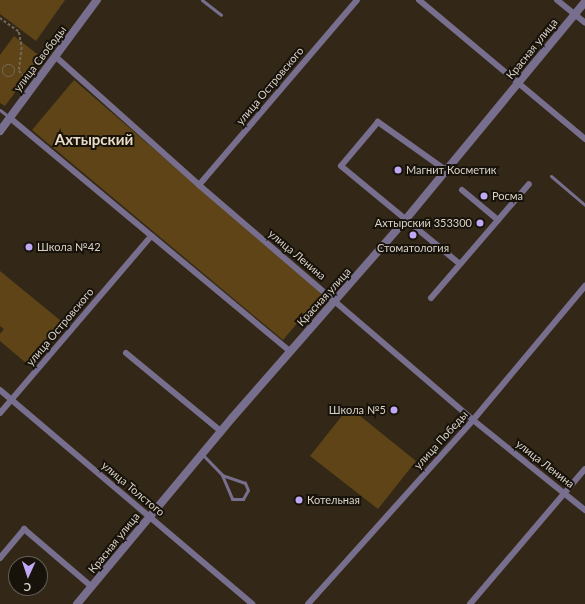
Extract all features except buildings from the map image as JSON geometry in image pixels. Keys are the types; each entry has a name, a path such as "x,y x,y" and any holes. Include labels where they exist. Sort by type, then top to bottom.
{"street":[{"name":"улица Свободы","path":"0,131 98,0"},
{"name":"улица Островского","path":"200,185 356,0"},
{"path":"419,0 585,139"},
{"path":"557,0 585,23"},
{"name":"Красная улица","path":"77,604 290,351 336,301 447,171 585,2"},
{"name":"улица Ленина","path":"56,57 200,185 473,420 565,492 585,510"},
{"path":"10,118 290,351"},
{"path":"447,171 378,122 341,166 460,264"},
{"path":"431,298 529,184"},
{"path":"462,190 498,220"},
{"name":"улица Островского","path":"0,414 151,236"},
{"name":"улица Победы","path":"308,604 473,420 585,286"},
{"path":"126,353 222,432"},
{"name":"улица Толстого","path":"0,390 252,604"},
{"path":"470,604 585,469"},
{"path":"0,558 24,530 92,587"}],"lane":[{"path":"202,0 221,15"},
{"path":"0,110 10,118"},
{"path":"552,176 585,205"},
{"path":"203,455 222,475 232,499 244,499 248,490 245,483 222,475"}],"path":[{"path":"0,18 19,32 22,47 19,71 25,78 24,83 32,89"},
{"path":"8,64 14,68 11,76 6,76 2,71 8,64"}],"shaded area":[{"path":"0,0 65,0 36,41 0,14"},
{"path":"14,36 41,57 5,106 0,103 0,55"},
{"path":"74,80 322,294 283,340 32,130"},
{"path":"0,271 61,321 26,363 0,341 0,334 4,329 0,326"},
{"path":"349,407 416,461 378,509 310,456"}],"place":[{"name":"Магнит Косметик","path":"398,170"},
{"name":"Росма","path":"484,196"},
{"name":"Ахтырский 353300","path":"480,223"},
{"name":"Стоматология","path":"413,235"},
{"name":"Школа №42","path":"29,247"},
{"name":"Школа №5","path":"394,410"},
{"name":"Котельная","path":"299,500"}],"district":[{"name":"Ахтырский","path":"94,140"}]}
